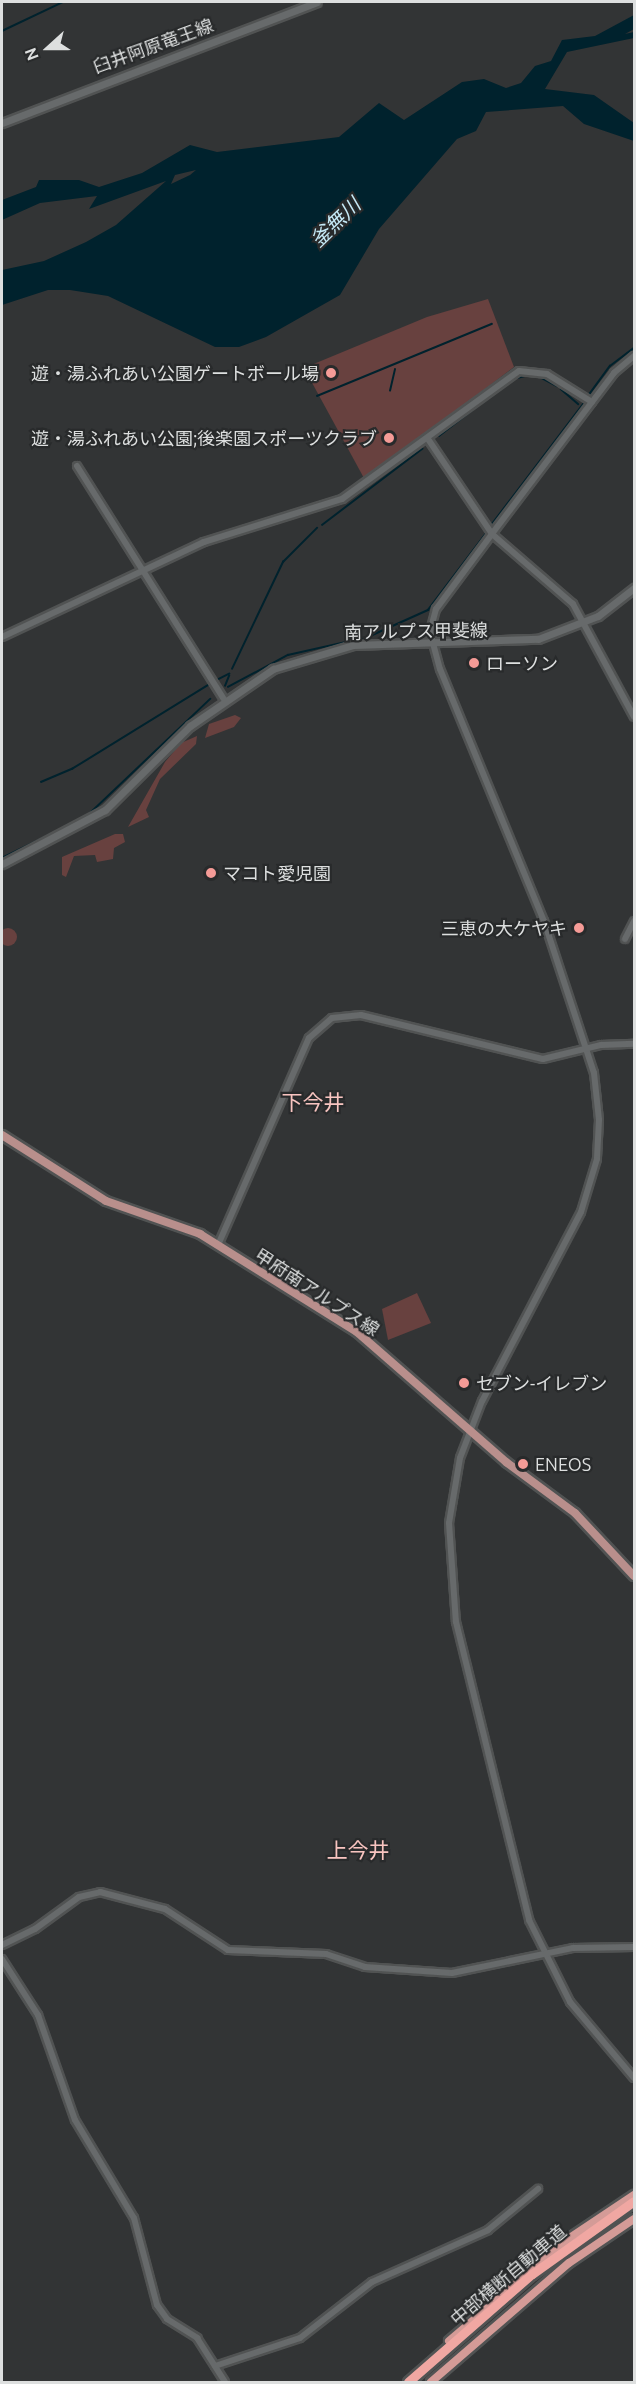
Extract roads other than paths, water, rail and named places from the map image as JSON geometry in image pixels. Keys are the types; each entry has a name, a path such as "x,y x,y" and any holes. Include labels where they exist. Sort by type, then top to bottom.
{"highway":[{"path":"401,2382 536,2264 634,2195"},
{"name":"中部横断自動車道","path":"408,2382 542,2266 634,2203"},
{"name":"中部横断自動車道","path":"413,2382 562,2254 634,2203"},
{"path":"431,2382 569,2263 634,2219"}],"main road":[{"name":"臼井阿原竜王線","path":"2,123 317,2"},
{"name":"南アルプス甲斐線","path":"2,864 105,810 224,699 273,669 329,649 519,643 584,623 634,588"},
{"name":"甲府南アルプス線","path":"2,1135 106,1201 218,1245 357,1332 471,1430 575,1513 634,1576"}],"street":[{"path":"634,356 592,402 436,609 431,645 531,884 586,1048 599,1120 593,1176 471,1430 460,1458 449,1523 456,1622 529,1920 543,1954 586,2025 634,2078"},
{"path":"2,637 204,542 342,499 519,371 547,374 592,402"},
{"path":"428,439 492,534 556,585 584,623 634,717"},
{"path":"77,466 224,699"},
{"path":"626,939 634,921"},
{"path":"218,1245 309,1038 326,1022 361,1015 543,1059 586,1048 634,1044"},
{"path":"2,1944 36,1929 79,1897 100,1892 165,1909 235,1952 326,1954 353,1966 452,1973 592,1946 634,1947"},
{"path":"2,1959 38,2014 75,2120 134,2218 157,2305 167,2319 197,2338 225,2382"},
{"path":"215,2366 300,2338 372,2282 488,2230 538,2189"}],"water":[{"name":"釜無川","path":"634,15 634,29 625,34 634,32 634,38 567,52 545,89 594,95 634,123 634,141 584,124 563,106 486,112 476,131 457,139 379,229 340,295 266,337 239,347 215,347 108,296 70,290 48,290 2,305 2,270 44,261 86,242 116,225 166,181 89,209 97,196 40,203 2,220 2,200 36,187 39,180 79,180 99,187 142,173 190,145 217,152 339,137 379,103 404,120 462,82 484,79 506,88 521,83 535,66 551,61 562,40 595,36","holes":["196,170 171,184 175,175"]}],"waterway":[{"path":"2,31 63,2"},
{"path":"317,396 492,324"},
{"path":"588,396 610,366 634,348"},
{"path":"390,391 395,370"},
{"path":"513,379 529,375"},
{"path":"536,375 557,386"},
{"path":"561,389 578,404"},
{"path":"439,436 497,391"},
{"path":"489,528 586,400"},
{"path":"322,525 422,449"},
{"path":"232,669 283,562 317,528"},
{"path":"228,687 288,655 368,637 428,610 487,532"},
{"path":"215,681 229,674"},
{"path":"225,686 229,676"},
{"path":"41,782 72,769 211,683"},
{"path":"89,814 210,699"},
{"path":"2,858 49,835"}],"place":[{"name":"遊・湯ふれあい公園ゲートボール場","path":"331,373"},
{"name":"遊・湯ふれあい公園;後楽園スポーツクラブ","path":"389,438"},
{"name":"ローソン","path":"474,663"},
{"name":"マコト愛児園","path":"211,873"},
{"name":"三恵の大ケヤキ","path":"579,928"},
{"name":"セブン-イレブン","path":"464,1383"},
{"name":"ENEOS","path":"523,1464"}],"district":[{"name":"下今井","path":"313,1102"},
{"name":"上今井","path":"358,1850"}]}
